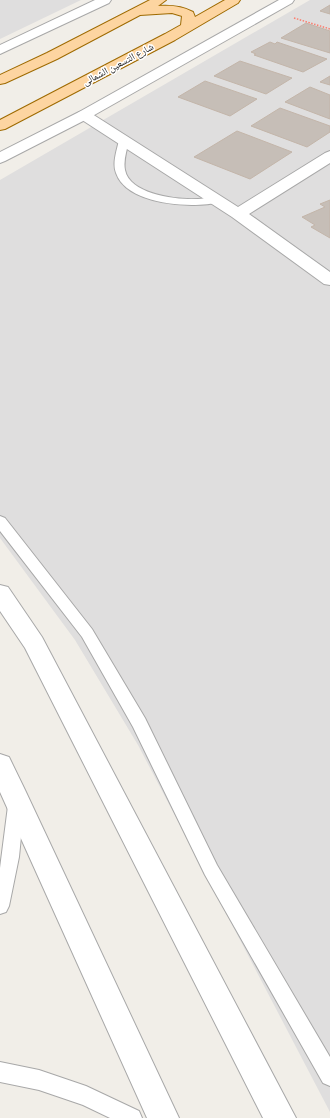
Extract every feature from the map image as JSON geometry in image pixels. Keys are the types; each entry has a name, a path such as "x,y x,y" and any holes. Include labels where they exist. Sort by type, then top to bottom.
{"main road":[{"path":"0,80 52,56 160,0"},
{"name":"شارع التسعين الشمالى","path":"0,126 187,27 234,0"},
{"path":"138,12 165,9 180,10 189,14 187,27"}],"street":[{"path":"0,50 105,0"},
{"path":"0,158 84,115 271,11 288,0"},
{"path":"84,115 238,214 330,280"},
{"path":"238,214 330,156"},
{"path":"0,593 34,643 280,1118"},
{"path":"0,765 163,1118"}],"lane":[{"path":"124,140 120,167 121,174 129,184 136,189 153,197 173,202 193,203 216,200"},
{"path":"0,522 91,640 139,723 211,870 330,1076"},
{"path":"0,906 9,873 15,834 16,798"},
{"path":"0,1072 39,1080 86,1096 132,1118"}],"path":[{"path":"271,11 330,29"}],"shaded area":[{"path":"0,0 81,0 0,39"},
{"path":"310,0 330,0 330,1112 138,745 75,640 0,538 0,180"}],"building":[{"path":"330,5 330,14 320,11"},
{"path":"306,23 330,31 330,53 281,38"},
{"path":"270,42 275,44 277,42 327,59 303,72 254,55 256,54 251,52"},
{"path":"240,61 292,78 266,94 214,76"},
{"path":"330,76 330,85 320,82"},
{"path":"205,81 257,99 230,116 178,97"},
{"path":"310,87 330,95 330,119 285,102"},
{"path":"280,108 330,126 330,132 307,147 251,126"},
{"path":"237,131 292,152 250,179 194,157"},
{"path":"330,200 330,238 311,227 315,225 302,217 325,207 320,204"}]}
